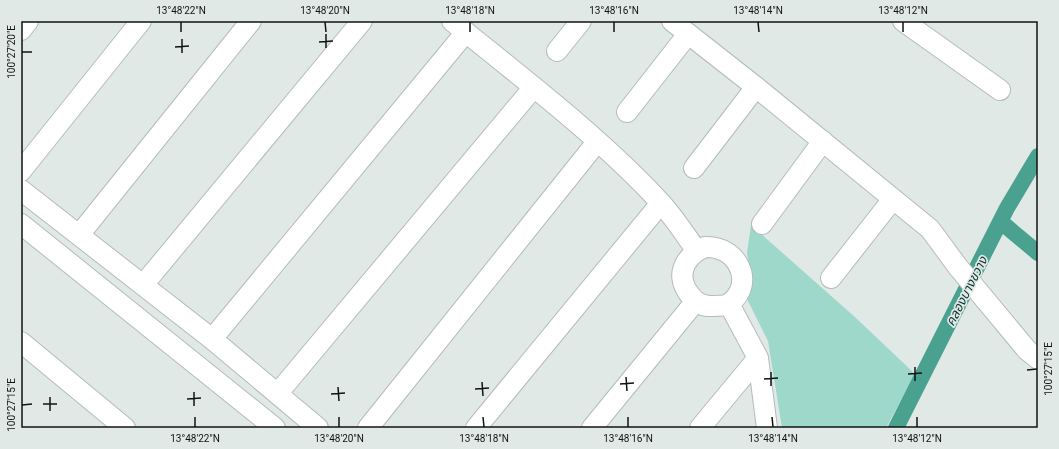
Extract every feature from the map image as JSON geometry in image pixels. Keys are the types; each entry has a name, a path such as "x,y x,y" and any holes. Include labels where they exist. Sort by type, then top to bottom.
{"street":[{"path":"21,30 28,21"},
{"path":"21,171 141,21"},
{"path":"79,234 251,21"},
{"path":"143,285 362,21"},
{"path":"557,52 581,21"},
{"path":"672,21 823,141 930,229 958,267 1027,350 1038,359"},
{"path":"903,21 1000,90"},
{"path":"212,339 459,27 534,87 597,142 661,203 697,251"},
{"path":"627,112 688,34"},
{"path":"278,393 534,87"},
{"path":"694,168 756,87"},
{"path":"762,224 823,141"},
{"path":"368,428 597,142"},
{"path":"21,190 212,339 318,428"},
{"path":"831,278 894,200"},
{"path":"476,428 661,203"},
{"path":"21,224 275,428"},
{"path":"714,247 722,249 730,254 740,266 741,285 738,293 730,304 708,306 695,302 685,288 683,278 686,263 697,251 714,247"},
{"path":"592,428 695,302"},
{"path":"730,304 758,358 767,428"},
{"path":"21,342 125,428"},
{"path":"700,428 758,358"}],"green space":[{"path":"751,225 856,318 915,374 886,428 782,428 768,341 748,301 747,294 751,280 747,253"}],"waterway":[{"name":"คลองบางขวาง","path":"896,428 1007,208 1038,156"},
{"path":"1001,222 1038,253"}]}
